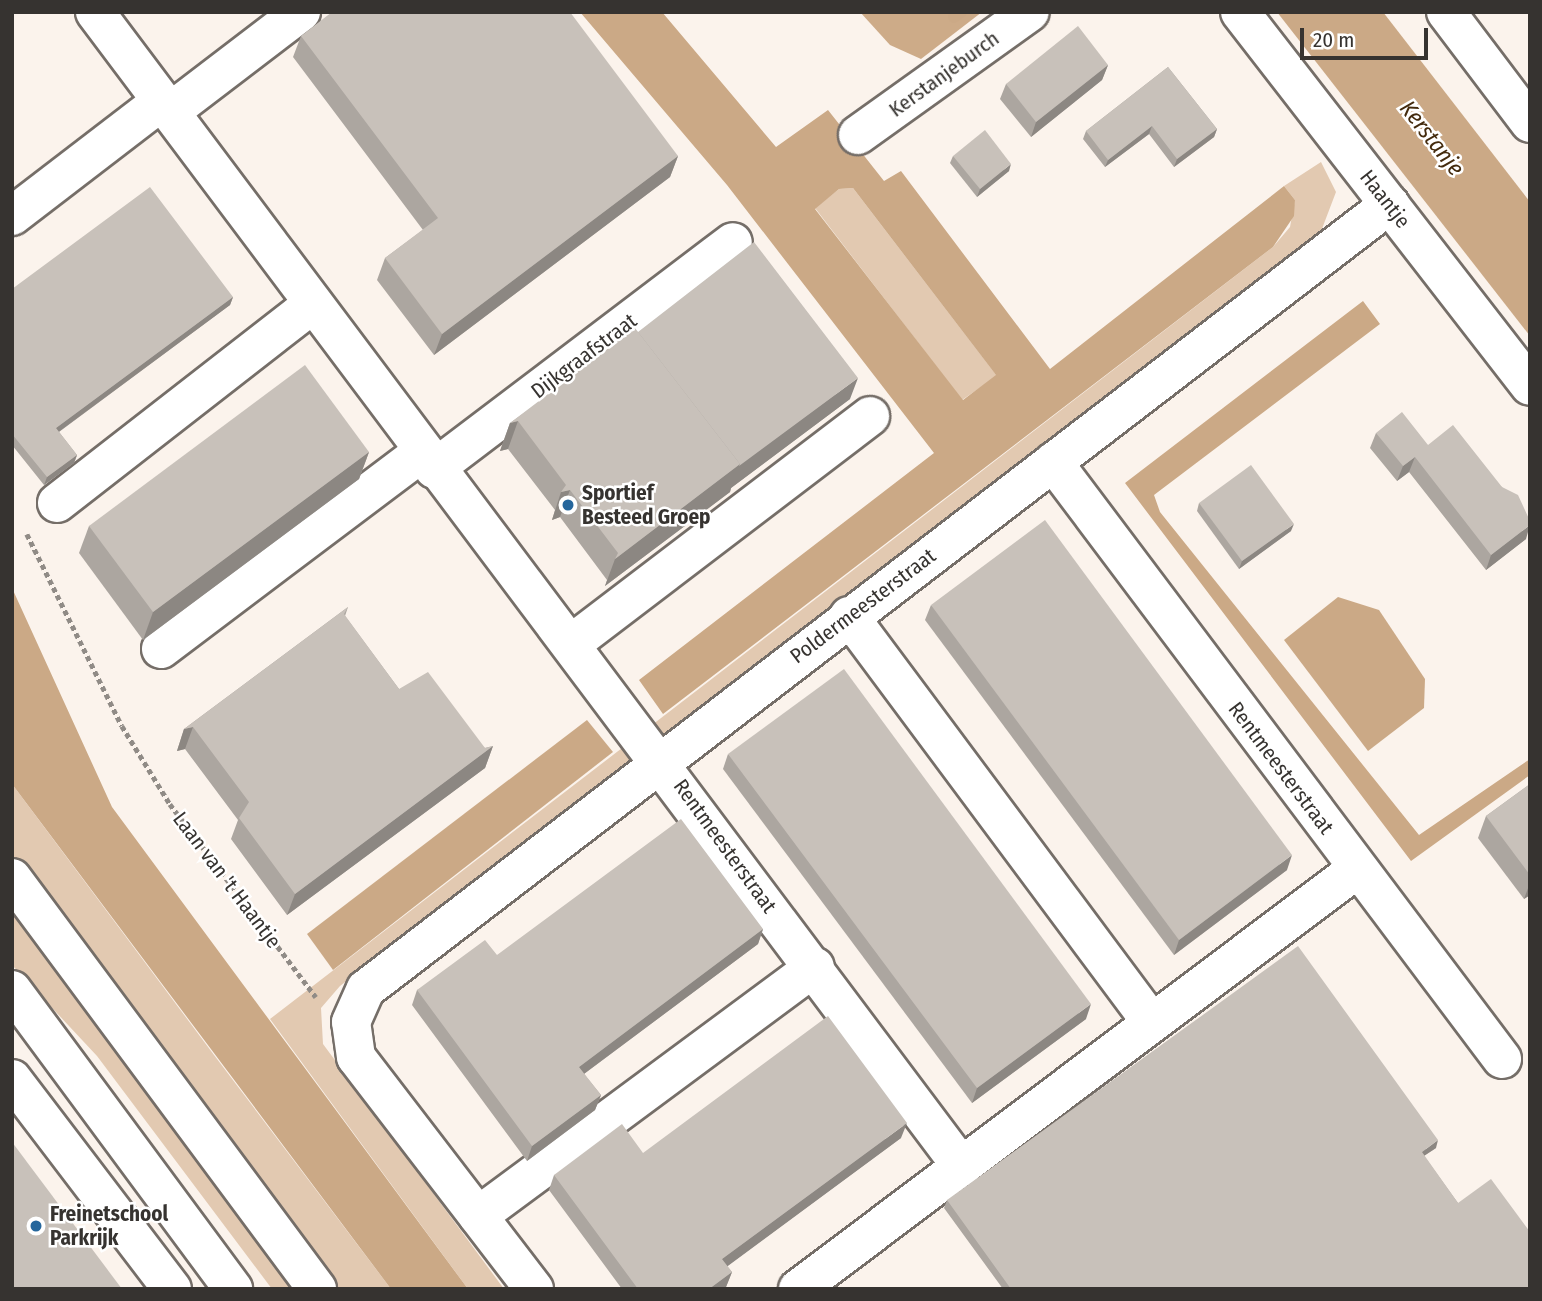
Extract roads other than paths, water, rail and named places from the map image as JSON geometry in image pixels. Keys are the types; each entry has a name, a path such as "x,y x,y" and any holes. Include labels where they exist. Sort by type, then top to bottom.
{"street":[{"path":"95,12 428,461 664,762"},
{"path":"12,216 301,12"},
{"name":"Kerstanjeburch","path":"858,135 1030,12"},
{"name":"Haantje","path":"1240,12 1530,386"},
{"path":"1446,12 1530,123"},
{"name":"Poldermeesterstraat","path":"478,1216 356,1057 351,1022 366,989 664,762 849,616 1390,204"},
{"name":"Dijkgraafstraat","path":"161,649 733,242"},
{"path":"57,503 313,304"},
{"path":"571,643 870,416"},
{"name":"Rentmeesterstraat","path":"1053,462 1502,1059"},
{"path":"849,616 1152,1023"},
{"name":"Rentmeesterstraat","path":"664,762 962,1167"},
{"path":"798,1289 1357,869"},
{"path":"12,878 317,1289"},
{"path":"534,1289 478,1216 815,967"},
{"path":"12,990 233,1289"},
{"path":"12,1079 172,1289"}],"water":[{"path":"580,12 662,12 776,147 828,110 884,181 901,171 1050,369 1284,186 1295,200 1294,216 1273,247 663,714 639,680 934,453 727,185","holes":["853,188 996,375 963,400 815,209 839,189"]},
{"name":"Kerstanje","path":"1277,12 1383,12 1530,202 1530,336"},
{"path":"1363,301 1380,324 1154,495 1160,512 1419,835 1530,759 1530,775 1411,861 1125,483"},
{"path":"12,588 112,807 468,1289 391,1289 12,784"},
{"path":"1338,597 1379,610 1425,679 1424,708 1368,751 1284,640"},
{"path":"587,720 613,752 333,970 307,934"}],"waterway":[{"path":"954,17 961,12"}],"place":[{"name":"Sportief Besteed Groep","path":"568,505"},
{"name":"Freinetschool Parkrijk","path":"36,1226"}]}
